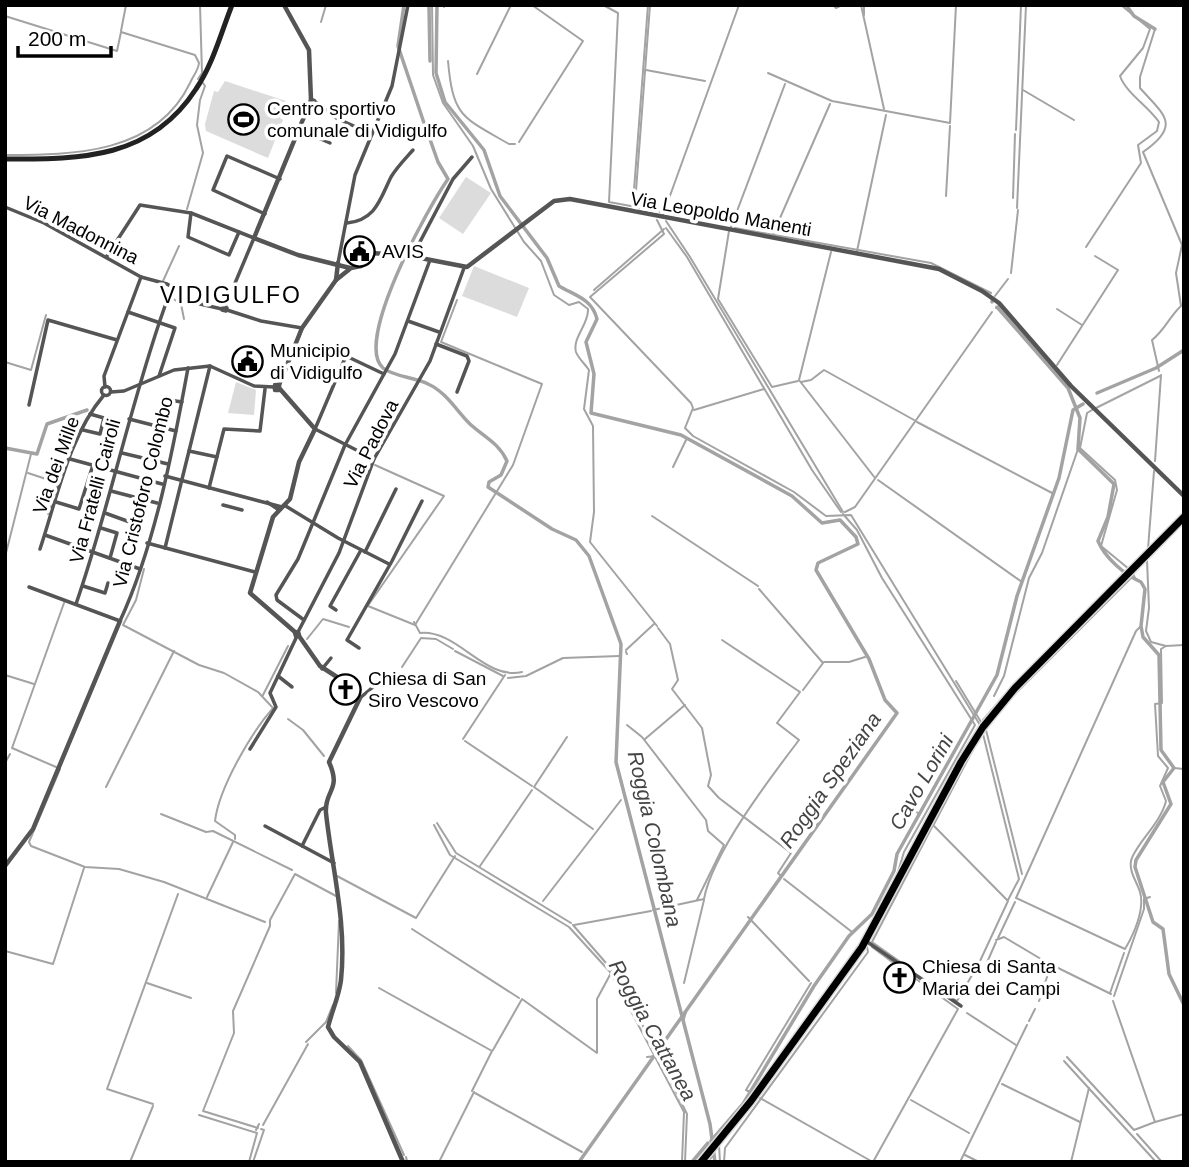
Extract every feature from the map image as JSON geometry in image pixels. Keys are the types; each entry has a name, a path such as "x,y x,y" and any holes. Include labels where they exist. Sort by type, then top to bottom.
{"main road":[{"path":"5,159 66,159 103,155 156,130 197,89 232,5"},
{"path":"701,1162 866,941 961,762 982,728 1023,681 1182,520"}],"street":[{"path":"225,308 313,100 309,50 284,5"},
{"path":"336,280 341,237 347,223 355,175 384,108 401,54 408,5"},
{"path":"313,100 346,124 372,134"},
{"path":"300,130 330,143"},
{"path":"347,223 363,219 379,206 392,176 413,150"},
{"path":"265,214 213,190 227,156 280,179"},
{"path":"409,256 453,179 472,157"},
{"name":"Via Leopoldo Manenti","path":"464,268 476,263 514,229 559,198 939,269 999,303 1071,386 1184,495"},
{"path":"107,256 139,205 191,213 298,255 351,268"},
{"name":"Via Madonnina","path":"5,207 44,223 141,277 167,284 201,304 225,308 261,321 302,328"},
{"path":"191,213 188,237 229,255 239,232"},
{"path":"277,387 302,328 336,280 351,268 361,266 370,253 409,256 464,268"},
{"path":"304,620 275,597 298,559 345,444 388,367 430,260"},
{"name":"Via Padova","path":"278,676 344,541 374,459 423,376 464,268"},
{"path":"141,277 104,376 104,395 188,368 210,366 265,388 277,387"},
{"name":"Via Fratelli Cairoli","path":"76,604 117,472 138,385 165,306"},
{"path":"127,312 175,328 159,376"},
{"path":"29,405 48,320 117,340"},
{"path":"408,321 440,332"},
{"path":"436,344 467,356 470,361 457,392"},
{"path":"360,698 351,686 323,669 297,634 250,593 254,572 273,517 290,499 301,456 316,429 346,356 385,373"},
{"path":"164,548 210,366"},
{"name":"Via Cristoforo Colombo","path":"120,621 140,569 158,503 188,368"},
{"path":"105,387 111,392"},
{"path":"277,387 316,429 374,459"},
{"path":"209,488 224,429 260,431 265,388"},
{"name":"Via dei Mille","path":"40,549 70,459 90,414 104,395"},
{"path":"169,400 182,402"},
{"path":"83,429 100,435 104,418 90,414"},
{"path":"129,419 176,431"},
{"path":"189,451 217,457"},
{"path":"122,453 168,464"},
{"path":"70,459 162,484"},
{"path":"76,518 93,466"},
{"path":"165,476 282,507 389,564"},
{"path":"336,610 330,606 396,489"},
{"path":"111,491 158,503"},
{"path":"265,501 270,505 282,507"},
{"path":"359,648 346,640 422,501"},
{"path":"56,502 79,509"},
{"path":"223,505 242,510"},
{"path":"270,505 273,517"},
{"path":"105,513 138,525"},
{"path":"101,528 117,533 110,558"},
{"path":"45,535 140,569"},
{"path":"147,543 254,572"},
{"path":"83,586 105,593 108,583"},
{"path":"5,866 26,841 120,621 29,587"},
{"path":"323,669 331,658"},
{"path":"250,749 276,707 270,693 278,676 292,687"},
{"path":"379,682 360,698 330,757 335,781 326,807 341,901 341,970 338,999 328,1027 334,1037 360,1062 403,1161"},
{"path":"302,846 320,810 326,807"},
{"path":"265,826 335,863"},
{"path":"866,941 961,1006"}],"shaded area":[{"name":"Centro sportivo comunale di Vidigulfo","path":"225,81 286,101 280,118 283,120 268,158 206,131 205,124 214,91 218,92"},
{"path":"466,177 491,193 463,234 439,218"},
{"path":"474,266 529,288 517,317 462,296"},
{"path":"236,382 256,390 254,415 228,413"}],"waterway":[{"path":"121,31 126,5"},
{"name":"Roggia Cattanea","path":"198,79 202,73 200,5"},
{"path":"321,22 326,5"},
{"name":"Roggia Colombana","path":"404,5 398,46 424,123"},
{"path":"432,5 433,75 443,103 473,146 491,189 524,242 541,261 554,295 569,305 579,302 588,309 575,347 589,370 584,409 593,426 594,512 590,542 657,626"},
{"name":"Roggia Speziana","path":"437,5 436,73 445,102 484,150 500,196 547,258 559,286 583,299 595,312 597,319 586,342 594,374 591,413 681,435 792,496 822,523 840,520 856,537 858,544 818,563 816,570 869,659 885,700 897,713 579,1162"},
{"path":"477,74 511,5"},
{"path":"519,142 583,41 532,5"},
{"path":"603,5 618,13 609,202 658,211"},
{"path":"633,203 648,5"},
{"path":"650,5 635,204 657,211"},
{"path":"663,215 739,5"},
{"path":"833,5 836,8 842,5"},
{"path":"861,5 884,109"},
{"path":"864,5 864,15"},
{"path":"768,73 832,101 950,123 956,5"},
{"path":"1016,130 1021,5"},
{"path":"1017,208 1026,5"},
{"path":"1086,247 1141,163 1138,145 1157,131 1159,122 1127,88 1120,76 1143,48 1150,29 1121,5"},
{"path":"1126,5 1134,16 1155,29"},
{"path":"429,7 430,61"},
{"name":"Roggia Cattanea","path":"5,16 117,51 121,32 195,55 199,63 197,71 175,106 156,124 135,137 111,146 85,151 5,155"},
{"path":"1155,29 1140,77 1140,88 1162,113 1166,127 1155,143 1143,152 1182,245 1176,273 1181,306 1152,340 1159,371"},
{"path":"448,61 453,94 463,113 480,128 509,144 515,144"},
{"path":"646,70 705,81"},
{"name":"Roggia Cattanea","path":"187,209 203,153 197,125 205,86 203,83"},
{"path":"731,227 785,84"},
{"path":"1023,90 1074,120"},
{"path":"773,234 830,104"},
{"path":"857,251 886,115"},
{"path":"946,196 950,126"},
{"name":"Roggia Colombana","path":"426,128 438,162 448,179 397,274 385,304 378,331 376,354 383,368 388,371 434,387 470,424 500,449 507,461 501,475 489,482 488,487 552,529 576,540 589,556 621,644 616,762 710,1124 715,1162"},
{"path":"1013,198 1015,134"},
{"path":"1011,273 1018,210"},
{"path":"657,220 664,234 590,297 691,403 693,408 685,428 693,436 794,492 826,516 851,515 980,725"},
{"path":"666,221 843,512"},
{"path":"666,228 687,257 812,470 841,512"},
{"path":"735,228 931,263 991,293"},
{"path":"594,290 664,229"},
{"path":"729,231 718,299 772,387 798,381"},
{"name":"Roggia Cattanea","path":"163,281 179,246"},
{"path":"831,252 799,380 875,478"},
{"path":"1057,365 1118,270 1095,256"},
{"path":"995,296 1008,279"},
{"name":"Roggia Cattanea","path":"162,286 169,296 181,304 184,319"},
{"path":"368,606 415,625 513,465 542,384 441,342 457,300"},
{"path":"997,307 1068,388 1080,418 1078,449 1114,484 1108,517 1098,541 1110,560 1141,582 1145,589 1141,626 1143,637 1159,655 1161,750 1174,768 1163,782 1171,804 1136,860 1135,867 1153,922 1163,929 1169,974 1184,1005"},
{"path":"1057,309 1082,325"},
{"path":"845,512 855,507 992,312"},
{"path":"5,362 31,370 46,315"},
{"name":"Cavo Lorini","path":"1097,393 1156,368 1184,350"},
{"path":"801,382 811,380 824,370 914,420"},
{"path":"1155,461 1161,375"},
{"path":"1096,408 1160,376"},
{"path":"694,410 764,389"},
{"name":"Cavo Lorini","path":"711,1141 743,1104 814,986 849,936 872,914 894,871 897,854 997,675 1017,596 1059,478 1073,410 1083,404"},
{"path":"5,448 37,454 47,424 87,410"},
{"path":"1092,410 1087,413 1080,448 1115,480 1117,490 1101,546 1129,569"},
{"path":"917,422 1054,494"},
{"path":"673,467 687,438"},
{"path":"994,696 1004,676 1029,578 1042,553 1078,449"},
{"path":"6,553 31,454"},
{"path":"369,604 444,496 375,465"},
{"path":"1148,549 1154,471"},
{"path":"28,473 58,483 48,514"},
{"path":"878,480 1022,582"},
{"path":"843,514 857,530 882,578 975,725 904,852 897,875"},
{"path":"652,516 758,586"},
{"path":"1147,560 1149,608 1146,631 1151,642 1166,646 1184,645"},
{"name":"Roggia Cattanea","path":"144,569 136,600 123,625 199,665 224,673 258,692 273,708 237,762 218,808 215,821 235,835 235,839"},
{"path":"1133,574 1136,580"},
{"path":"1014,695 1131,578"},
{"path":"759,589 823,663 803,690"},
{"path":"56,767 12,748 64,603"},
{"path":"307,639 323,619 349,627"},
{"path":"414,622 420,633 446,639 483,663 509,673 522,672"},
{"path":"626,650 654,624"},
{"path":"1141,626 1136,631 1016,898 1125,949 1135,929 1141,906 1131,861 1159,818 1166,801 1160,786 1168,768 1158,756 1155,704 1162,703 1161,649 1166,646"},
{"path":"658,628 670,644 678,680 672,689 702,728 711,775 708,786 719,798 791,853 778,873 780,875"},
{"path":"402,667 421,638 436,639 453,649"},
{"path":"653,910 704,899 709,881 730,839 758,795 799,740 777,723 800,692 722,640"},
{"path":"263,695 288,646"},
{"path":"106,787 174,651"},
{"path":"455,651 503,676"},
{"path":"508,678 526,676 563,658 619,656"},
{"path":"824,662 849,662 865,657"},
{"path":"5,675 34,684"},
{"path":"463,739 505,675"},
{"path":"956,681 981,722"},
{"path":"983,720 1010,689"},
{"path":"645,739 685,705"},
{"name":"Roggia Cattanea","path":"288,719 303,730 324,756"},
{"path":"627,725 642,737 706,820 708,831 724,845 697,900"},
{"path":"986,730 1022,874"},
{"path":"983,734 1019,879 1008,900"},
{"path":"567,737 534,787 593,829"},
{"path":"934,824 979,738"},
{"path":"465,741 532,786"},
{"path":"5,763 10,754"},
{"path":"1174,768 1184,769"},
{"path":"60,769 29,842 31,846 85,867 119,869 164,882 265,922"},
{"path":"480,866 532,790"},
{"path":"543,901 621,800"},
{"path":"161,814 206,832 213,831 292,870"},
{"path":"437,823 456,853 571,923"},
{"path":"932,824 1008,901 980,961"},
{"name":"Roggia Cattanea","path":"434,825 450,855 569,927 611,973 684,1112 682,1162"},
{"path":"909,968 872,942 932,827"},
{"path":"207,897 233,842"},
{"path":"337,876 416,918 455,856"},
{"path":"5,951 53,964 84,868"},
{"path":"258,1128 203,1111 234,1033 233,1011 270,926 270,920 295,874 336,896"},
{"path":"784,879 852,932"},
{"path":"153,1104 107,1089 178,894"},
{"path":"1114,996 1144,909 1144,899 1150,897"},
{"path":"684,983 704,900"},
{"path":"998,938 1015,902"},
{"path":"574,925 651,911"},
{"path":"748,917 809,981"},
{"path":"336,993 339,921"},
{"name":"Roggia Cattanea","path":"573,925 619,978 654,1048"},
{"path":"412,929 519,998"},
{"path":"996,940 1004,937 1051,965 1039,1001"},
{"path":"985,967 996,942"},
{"path":"724,1162 725,1148 868,952 867,947"},
{"path":"872,947 899,967 892,979 900,985 909,974 958,1009 873,1162"},
{"path":"1110,993 1124,953"},
{"path":"954,999 957,1001 979,963"},
{"path":"1052,965 1111,994"},
{"path":"493,1050 522,999 597,1053 597,999 611,973"},
{"path":"147,983 191,998"},
{"path":"752,1093 746,1090 811,983"},
{"path":"379,988 492,1051 472,1091"},
{"path":"1067,1057 1134,1130 1155,1122 1113,1001"},
{"path":"306,1042 326,1022 333,1005"},
{"path":"1029,1021 1035,1009"},
{"name":"Roggia Colombana","path":"683,1022 686,1012"},
{"path":"967,1013 1016,1045"},
{"path":"960,1162 1027,1025"},
{"path":"263,1125 308,1044"},
{"path":"348,1046 361,1060 404,1155"},
{"name":"Roggia Cattanea","path":"656,1051 687,1114 685,1162"},
{"name":"Roggia Cattanea","path":"647,1057 656,1056"},
{"path":"1064,1061 1156,1162"},
{"path":"1002,1084 1080,1122"},
{"path":"1071,1162 1089,1088"},
{"path":"439,1162 474,1092"},
{"path":"475,1093 582,1152"},
{"path":"760,1098 871,1161"},
{"path":"911,1100 969,1133"},
{"path":"130,1162 153,1106"},
{"path":"1155,1122 1184,1114"},
{"path":"199,1115 257,1133 249,1162"},
{"path":"256,1130 259,1124"},
{"path":"253,1162 264,1130 261,1129"},
{"path":"1137,1134 1162,1162"},
{"name":"Cavo Lorini","path":"692,1162 708,1143"},
{"path":"719,1145 720,1162"},
{"path":"965,1155 979,1162"},
{"path":"707,1162 713,1156"},
{"name":"Roggia Speziana","path":"406,1157 407,1161"},
{"name":"Roggia Speziana","path":"405,1162 417,1162"}],"place":[{"name":"Centro sportivo comunale di Vidigulfo","path":"244,119"},
{"name":"AVIS","path":"359,251"},
{"name":"Municipio di Vidigulfo","path":"247,361"},
{"name":"Chiesa di San Siro Vescovo","path":"345,689"},
{"name":"Chiesa di Santa Maria dei Campi","path":"899,977"}],"district":[{"name":"VIDIGULFO","path":"231,295"}]}
